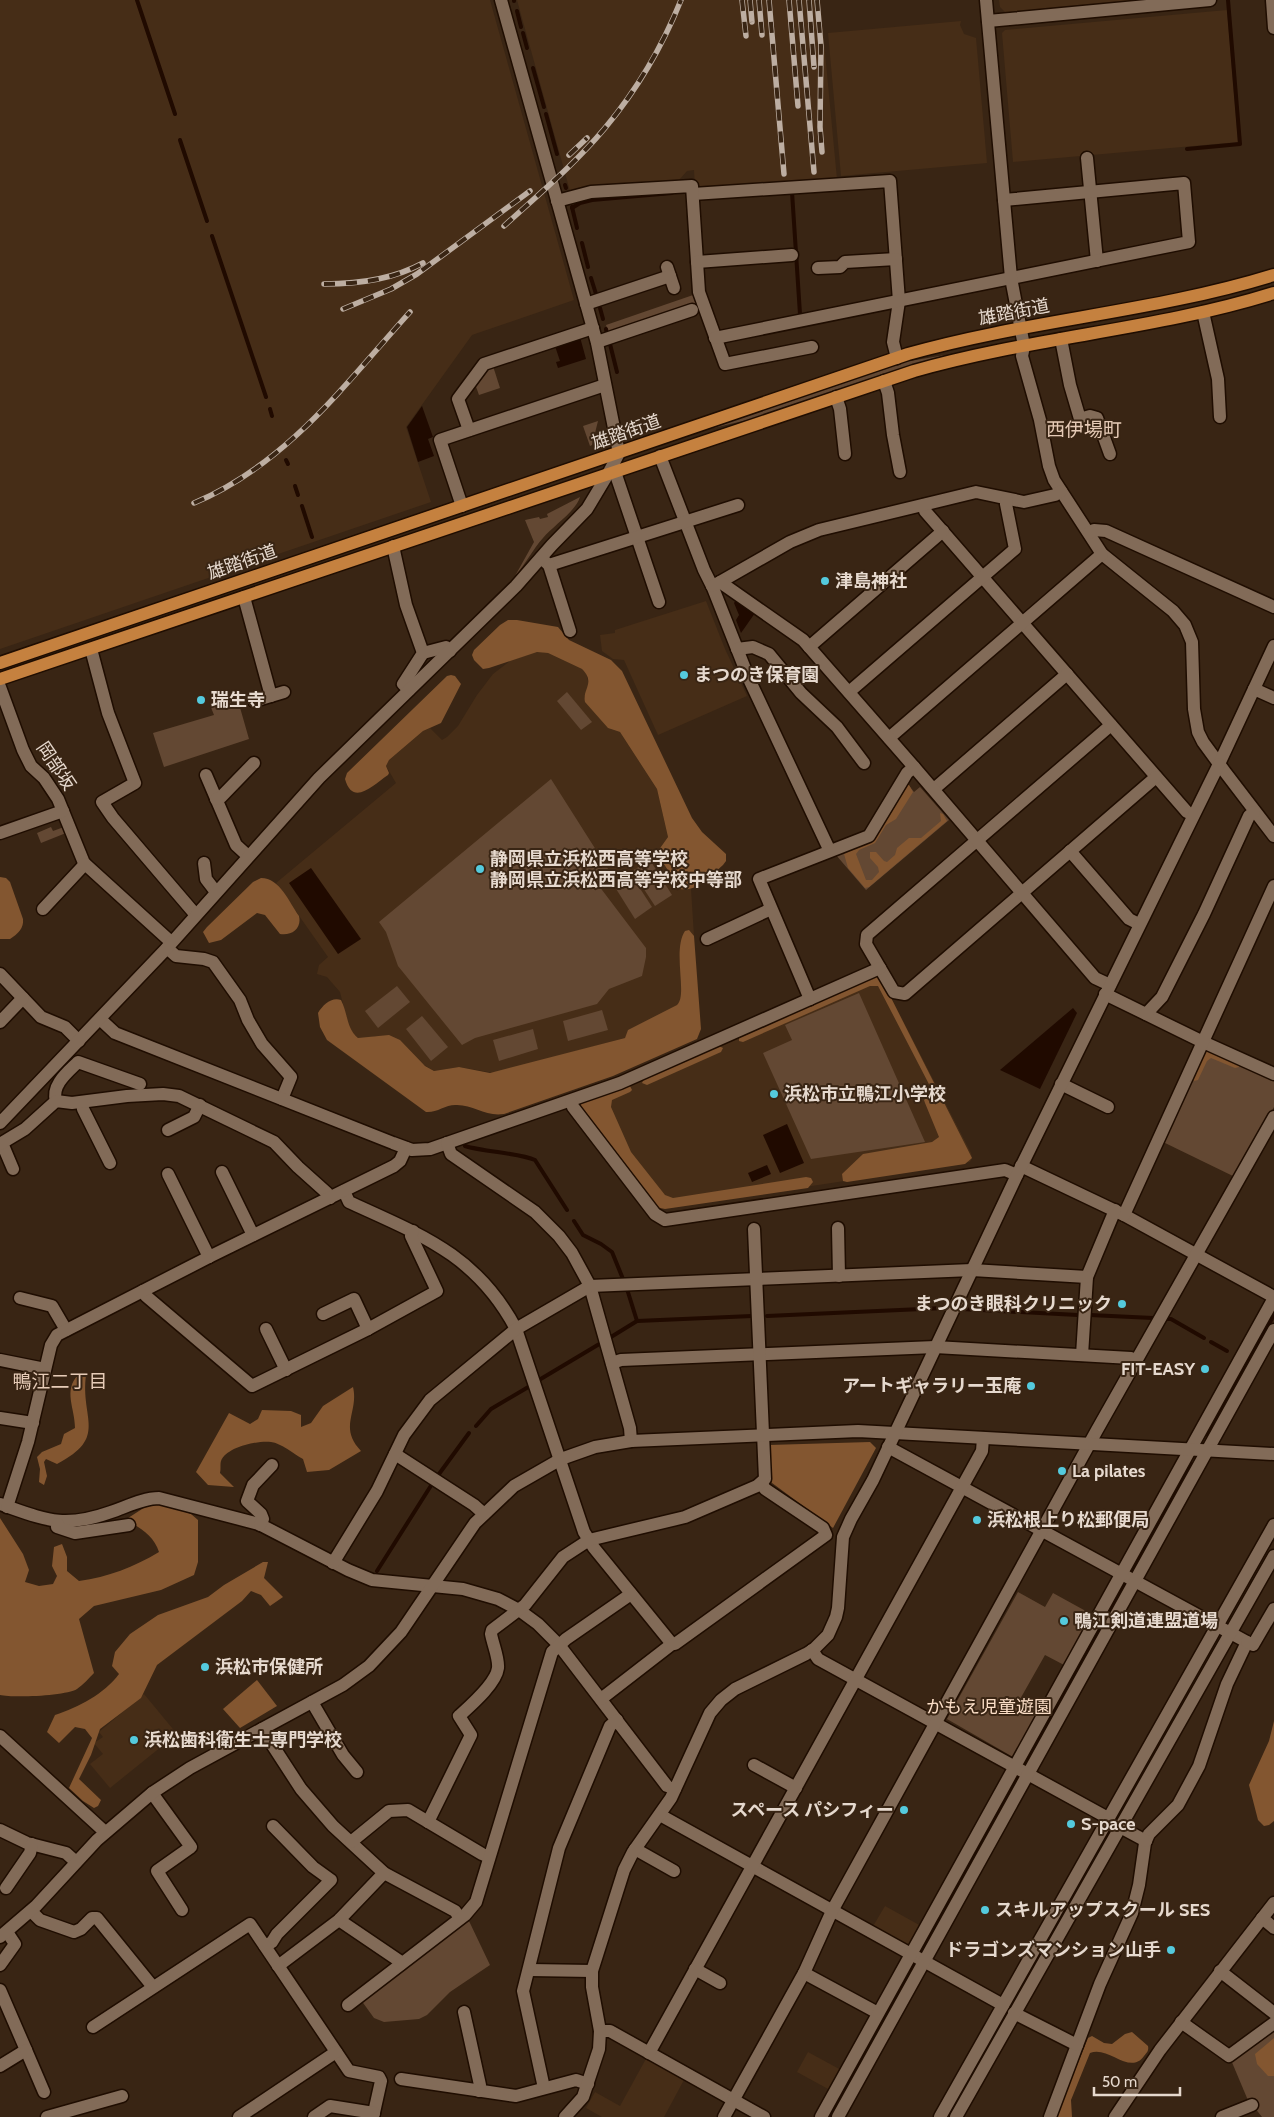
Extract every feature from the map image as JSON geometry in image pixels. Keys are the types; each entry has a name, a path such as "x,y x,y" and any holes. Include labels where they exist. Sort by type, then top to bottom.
{"main road":[{"name":"雄踏街道","path":"0,663 897,358 955,341 1188,296 1274,275"},
{"name":"雄踏街道","path":"0,679 884,381 959,359 1203,312 1274,293"}],"street":[{"path":"0,1123 100,1020 326,770 516,586 545,561 588,508 611,473 619,453 596,342 501,0"},
{"path":"986,0 1010,278 1024,346 1022,356 1040,420 1049,466 1061,491 1102,554 1173,611 1190,633 1193,652 1195,721 1203,742 1274,836"},
{"path":"988,22 1210,0"},
{"path":"1272,0 1274,28"},
{"path":"1087,158 1097,261"},
{"path":"693,194 890,181 899,301 893,342 897,358"},
{"path":"715,338 1189,242 1184,183 1004,200"},
{"path":"557,201 591,192 692,186 699,292 725,364 812,347"},
{"path":"697,262 792,255"},
{"path":"818,268 840,267 845,262 896,259"},
{"path":"586,304 671,277"},
{"path":"596,342 681,320 692,310"},
{"path":"1203,312 1218,379 1220,418"},
{"path":"469,430 458,399 484,364 592,328"},
{"path":"1061,339 1070,385 1080,419 1090,416 1096,418 1110,454"},
{"path":"884,381 888,393 900,472"},
{"path":"462,506 440,440 605,385"},
{"path":"836,397 840,409 845,454"},
{"path":"660,456 704,570 716,584 794,632 934,789 1095,978 1107,989 1146,1014 1274,1074"},
{"path":"611,473 637,537 660,602"},
{"path":"716,584 804,536 976,492 1024,502 1055,495 1061,491"},
{"path":"849,692 1015,549 1006,504 1007,499"},
{"path":"545,561 637,537 738,505"},
{"path":"924,505 925,511 1156,777 1187,812 1193,815"},
{"path":"1089,533 1094,530 1106,531 1274,607"},
{"path":"808,647 943,531"},
{"path":"393,546 398,559 406,605 423,653"},
{"path":"889,738 1102,554"},
{"path":"545,561 570,630"},
{"path":"716,584 749,679 828,847"},
{"path":"244,597 271,696"},
{"path":"565,2117 578,2104 588,2084 599,2049 600,2031 592,1987 592,1971 620,1880 635,1849 660,1815 675,1789 705,1721 722,1700 735,1689 812,1650 828,1635 836,1617 842,1547 846,1528 874,1480 894,1433 1019,1171 1219,764 1274,646"},
{"path":"409,690 403,684 423,653 446,647 450,651"},
{"path":"737,649 753,647 769,654 801,693 837,727 864,763"},
{"path":"91,648 108,713 135,783 102,802 113,818 195,914"},
{"path":"934,789 1067,674"},
{"name":"岡部坂","path":"0,687 22,750 31,766 41,775 58,799 85,864"},
{"path":"1254,689 1274,698"},
{"path":"254,701 284,692"},
{"path":"1111,725 867,935 866,944 894,992 905,994 1156,777"},
{"path":"216,799 221,797 254,763"},
{"path":"810,1000 759,879 869,836 907,773 914,767"},
{"path":"205,783 216,799 236,846 248,856"},
{"path":"0,833 63,811"},
{"path":"1146,1014 1162,997 1204,914 1249,816 1254,812"},
{"path":"1070,851 1129,920 1139,924"},
{"path":"204,863 206,879 216,892"},
{"path":"43,909 85,864 169,945 176,956 209,960 216,966 240,1000 248,1020 262,1044 291,1077 282,1099"},
{"path":"1082,1355 1087,1277 1203,1042 1274,886"},
{"path":"707,939 772,909"},
{"path":"100,1020 115,1033 406,1148 424,1150 571,1101 649,1070 880,968"},
{"path":"0,974 41,1017 65,1027 79,1040"},
{"path":"0,1022 23,998"},
{"path":"56,1101 54,1095 58,1083 78,1062 140,1084"},
{"path":"1061,1084 1108,1107"},
{"path":"56,1101 72,1104 127,1096 163,1094 180,1096 274,1142 330,1198"},
{"path":"13,1169 1,1144 25,1128 56,1101"},
{"path":"571,1101 573,1107 655,1214 665,1220 1005,1170 1019,1171 1120,1213 1198,1254 1274,1298 1190,1450 1129,1577"},
{"path":"82,1102 83,1109 110,1163"},
{"path":"168,1130 194,1117 200,1106"},
{"path":"724,2117 804,1973 832,1911 1136,1361 1274,1117"},
{"path":"447,1143 451,1154 526,1206 551,1227 572,1253 590,1286 630,1428 631,1441"},
{"path":"406,1148 397,1164 66,1330 53,1340 28,1442 3,1505 39,1518 58,1522 82,1521 147,1500 159,1498 260,1525 333,1563 378,1581 475,1591 498,1599 518,1609 538,1624 559,1646 667,1786 675,1789"},
{"path":"222,1172 253,1235"},
{"path":"168,1174 210,1257"},
{"path":"344,1191 349,1202 442,1247 475,1273 502,1305 516,1329 580,1523 589,1540 672,1644"},
{"path":"838,1228 839,1276"},
{"path":"601,1700 672,1644 675,1644 826,1535 823,1528 765,1489 762,1484 765,1474 754,1229"},
{"path":"143,1291 146,1296 252,1386 368,1329 437,1290 411,1236 413,1232"},
{"path":"333,1563 377,1491 412,1422 430,1400 516,1329 590,1286 972,1270 1087,1277"},
{"path":"20,1298 52,1306 66,1330"},
{"path":"324,1314 354,1300 368,1329"},
{"path":"266,1329 286,1370"},
{"path":"838,2117 918,1958 1021,1771 1129,1577 1208,1450 1274,1330"},
{"path":"612,1363 621,1360 935,1347 1131,1358 1136,1361"},
{"path":"0,1360 45,1369"},
{"path":"0,1418 33,1424"},
{"path":"0,1965 15,1944 3,1935 31,1911 106,1832 152,1793 190,1768 356,1676 380,1656 401,1632 464,1538 484,1514 514,1486 559,1459 595,1447 631,1441 858,1431 1274,1454"},
{"path":"649,2052 963,1486 982,1450 983,1438"},
{"path":"888,1447 1253,1645 1274,1609"},
{"path":"395,1454 474,1505 484,1514"},
{"path":"260,1525 263,1519 261,1514 247,1501 253,1485 272,1465"},
{"path":"428,1822 471,1735 459,1716 482,1694 497,1673 498,1662 491,1634 492,1630 525,1605 558,1562 589,1540 685,1517 762,1484"},
{"path":"58,1522 57,1527 75,1533 128,1525"},
{"path":"940,2117 1274,1525"},
{"path":"956,2117 1229,1632 1274,1556"},
{"path":"348,2005 460,1918 476,1902 552,1652 631,1594"},
{"path":"1050,2117 1100,1984 1132,1913 1146,1841 1178,1805 1199,1766 1227,1684 1247,1642"},
{"path":"812,1650 818,1659 1108,1818"},
{"path":"312,1702 343,1755 357,1772"},
{"path":"544,2088 523,1991 530,1970 559,1848 610,1726 617,1720"},
{"path":"262,1729 301,1789 333,1826 384,1873 455,1912 460,1918"},
{"path":"0,1736 106,1832"},
{"path":"754,1765 796,1788"},
{"path":"152,1793 191,1847 157,1871 182,1910"},
{"path":"350,1842 389,1811 408,1810 489,1857"},
{"path":"660,1815 1003,2005"},
{"path":"265,1946 272,1942 277,1934 331,1880 314,1867 273,1826"},
{"path":"1120,1826 1146,1841"},
{"path":"0,1830 32,1844 66,1853 76,1862"},
{"path":"6,1888 30,1853 32,1844"},
{"path":"635,1849 674,1871"},
{"path":"278,1966 339,1920 384,1873"},
{"path":"1114,2117 1131,2090 1181,2022 1274,1903"},
{"path":"31,1911 40,1920 74,1932 81,1929 92,1918 97,1918 153,1987"},
{"path":"1262,1918 1274,1928"},
{"path":"339,1920 398,1960 401,1964"},
{"path":"93,2027 250,1924 349,2071 379,2077 381,2080 374,2115 330,2106 314,2117"},
{"path":"820,2117 878,2013 918,1958"},
{"path":"695,1969 720,1983"},
{"path":"530,1970 592,1971"},
{"path":"1220,1971 1274,2014"},
{"path":"804,1973 878,2013"},
{"path":"0,1990 44,2092"},
{"path":"464,2012 480,2085 479,2090"},
{"path":"1014,2013 1077,2045"},
{"path":"1181,2022 1229,2056 1274,2023"},
{"path":"600,2031 610,2031 764,2117"},
{"path":"0,2066 26,2050"},
{"path":"239,2117 336,2052"},
{"path":"401,2080 516,2096 576,2080 588,2084"},
{"path":"47,2117 122,2096"},
{"path":"1222,2117 1252,2105"}],"shaded area":[{"path":"0,0 490,0 574,300 472,335 406,427 431,502 0,649"},
{"path":"517,0 820,0 837,179 695,188 694,170 687,171 679,180 590,186 570,191"},
{"path":"999,0 1158,0 1007,14 1000,7"},
{"path":"1227,10 1238,142 1013,162 1002,33 1005,30"},
{"path":"961,21 960,25 964,34 976,38 987,163 841,176 828,33"},
{"path":"580,337 586,359 558,368 556,362 560,361 555,346"},
{"path":"422,406 433,437 428,439 434,456 418,462 407,427"},
{"path":"736,600 755,613 741,633 736,620 739,615 734,603"},
{"name":"まつのき保育園","path":"706,601 725,649 747,696 658,735 624,660 613,659 602,651 600,635 615,633 615,630"},
{"path":"508,620 558,627 569,640 611,660 622,671 692,818 702,832 726,854 726,861 723,865 698,886 680,889 658,855 658,851 668,837 657,789 620,732 608,728 585,702 588,678 582,669 548,653 537,652 483,669 474,660 472,655 474,650 500,625"},
{"name":"静岡県立浜松西高等学校 静岡県立浜松西高等学校中等部","path":"537,651 548,653 582,669 586,673 589,685 584,697 611,729 620,732 657,789 668,837 657,853 677,886 691,889 694,936 687,981 679,1004 625,1038 494,1073 459,1067 434,1071 376,1036 365,1039 354,1035 348,1024 340,992 327,977 317,974 319,965 328,957 276,883 396,783 386,766 389,760 423,731 430,728 442,740 447,737 458,726 477,695 493,674 510,661"},
{"path":"447,676 455,676 461,684 441,723 423,731 389,760 386,766 388,775 364,791 353,792 345,779 347,773"},
{"path":"906,785 909,785 913,792 896,819 886,825 875,843 859,850 856,854 866,880 872,880 879,872 878,867 870,858 870,852 876,852 887,862 895,855 897,848 909,838 921,838 941,821 940,813 943,814 947,821 869,887 865,888 848,868 844,854 872,840"},
{"path":"311,868 361,939 338,954 289,883"},
{"path":"0,877 6,878 10,882 23,919 23,925 20,930 10,939 0,939"},
{"path":"261,878 268,879 279,886 299,916 299,924 295,930 288,934 280,934 265,915 257,913 221,940 209,943 203,932 207,927 253,882"},
{"path":"689,930 694,936 701,1029 697,1039 613,1076 504,1114 491,1114 457,1105 426,1112 327,1040 320,1027 318,1013 320,1010 331,1001 341,1000 351,1030 358,1038 389,1035 400,1040 425,1066 434,1071 459,1067 490,1073 625,1038 628,1030 677,1005 680,1000 681,940 685,931"},
{"name":"浜松市立鴨江小学校","path":"877,976 881,978 971,1153 972,1158 970,1162 660,1209 580,1105 658,1073"},
{"path":"877,976 881,978 972,1158 965,1164 847,1182 843,1181 842,1174 863,1154 932,1142 939,1137 924,1100 932,1093 932,1090 878,986 870,986 743,1042 739,1041 739,1038"},
{"path":"1073,1008 1077,1013 1040,1089 1000,1070"},
{"path":"719,1046 723,1048 721,1052 647,1085 642,1083 644,1079"},
{"path":"1209,1050 1239,1065 1239,1067 1235,1068 1211,1058 1207,1061 1198,1080 1194,1081 1193,1077 1204,1052"},
{"path":"630,1086 632,1090 612,1100 611,1107 631,1152 665,1195 673,1198 806,1177 811,1178 813,1182 808,1188 665,1209 656,1207 579,1107 582,1103"},
{"path":"787,1124 804,1163 780,1173 763,1135"},
{"path":"767,1165 771,1174 752,1182 748,1173"},
{"path":"1274,1308 1274,1319 1210,1436 1204,1436"},
{"path":"78,1375 86,1375 85,1390 89,1426 87,1436 83,1445 57,1464 46,1459 44,1462 47,1476 44,1485 39,1482 40,1469 37,1457 42,1452 61,1444 64,1434 75,1428 70,1394 71,1387"},
{"path":"353,1387 354,1404 350,1427 354,1442 361,1451 329,1470 307,1472 303,1459 279,1444 266,1442 243,1445 224,1456 221,1461 220,1473 234,1487 208,1485 196,1472 229,1413 250,1424 258,1419 262,1410 291,1411 301,1415 301,1427 311,1423 323,1406"},
{"path":"870,1442 876,1448 833,1528 768,1480 769,1445"},
{"path":"1189,1462 1195,1463 832,2117 826,2117"},
{"path":"156,1500 191,1514 198,1520 198,1562 194,1575 161,1590 94,1606 79,1619 94,1673 77,1689 39,1696 0,1695 0,1518 23,1554 29,1570 25,1582 39,1586 53,1584 57,1576 52,1566 54,1547 62,1544 67,1557 67,1571 79,1581 120,1571 159,1552 154,1541 146,1533 125,1520"},
{"path":"263,1562 268,1562 264,1578 283,1597 270,1606 261,1595 251,1591 242,1601 157,1665 141,1698 100,1729 91,1755 79,1779 101,1800 98,1806 94,1808 83,1801 69,1788 92,1738 85,1729 75,1727 59,1743 47,1732 55,1715 90,1699 113,1681 119,1674 112,1666 115,1652 130,1634 158,1615 208,1597 224,1585"},
{"path":"257,1680 277,1706 240,1728 223,1709"},
{"name":"浜松歯科衛生士専門学校","path":"144,1694 177,1734 110,1788 90,1764 103,1754 94,1743 103,1737 99,1732"},
{"path":"1274,1721 1274,1821 1264,1826 1258,1820 1249,1785 1269,1741"},
{"path":"885,1906 921,1926 910,1946 907,1947 872,1928"},
{"path":"1132,2032 1148,2046 1144,2056 1132,2063 1104,2053 1090,2053 1071,2100 1072,2117 1056,2117 1088,2038 1092,2036 1104,2043 1112,2044 1125,2034"},
{"path":"1274,2038 1274,2076 1268,2076 1257,2064 1255,2054"},
{"path":"808,2052 841,2070 830,2090 797,2072"},
{"path":"647,2057 685,2078 664,2117 602,2117 586,2108 595,2092 620,2106"}],"green space":[{"path":"696,294 699,303 609,334 606,325"},
{"path":"945,355 756,418 696,432 904,362"},
{"path":"493,366 500,388 479,395 475,384 487,368"},
{"path":"598,421 592,445 590,446 583,426"},
{"path":"580,497 574,508 539,542 515,576 534,542 525,520 548,517 547,514"},
{"path":"567,692 592,722 581,730 557,701"},
{"path":"237,697 249,739 164,767 153,733 214,715 210,705"},
{"path":"551,779 610,872 596,882 646,948 642,976 609,989 597,1004 475,1038 462,1045 398,966 386,932 379,922"},
{"path":"907,783 914,792 920,787 949,820 866,890 836,855 872,840"},
{"path":"51,827 53,831 64,827 66,833 41,843 37,833"},
{"path":"650,860 672,895 655,906 632,871"},
{"path":"630,873 652,907 635,919 613,884"},
{"path":"397,986 410,1002 378,1028 365,1011"},
{"path":"859,993 925,1142 811,1159 763,1053 792,1040 785,1025"},
{"path":"602,1010 608,1030 568,1041 563,1021"},
{"path":"422,1016 448,1047 431,1061 406,1029"},
{"path":"533,1029 538,1049 499,1061 493,1040"},
{"path":"1209,1050 1274,1079 1274,1107 1235,1177 1163,1142 1204,1052"},
{"name":"かもえ児童遊園","path":"1018,1592 1045,1607 1053,1593 1093,1615 1066,1666 1045,1655 1019,1701 1040,1712 1013,1757 947,1719"},
{"path":"1213,1647 949,2117 947,2117 1211,1648"},
{"path":"469,1921 490,1965 450,1992 427,2015 419,2019 384,2022 374,2018 361,2000 451,1932"},
{"path":"1274,2029 1274,2117 1262,2117 1247,2098 1231,2060"}],"waterway":[{"path":"137,0 175,114"},
{"path":"1187,149 1240,144 1228,0"},
{"path":"517,11 521,27"},
{"path":"523,33 527,48"},
{"path":"533,68 544,107"},
{"path":"546,114 557,154"},
{"path":"180,140 207,221"},
{"path":"792,192 800,314"},
{"path":"572,208 580,203 592,200 672,193"},
{"path":"572,207 577,228"},
{"path":"212,236 266,397"},
{"path":"582,243 588,267"},
{"path":"591,278 596,294"},
{"path":"600,308 603,319"},
{"path":"606,329 607,334"},
{"path":"610,344 617,372"},
{"path":"270,409 272,416"},
{"path":"286,460 288,464"},
{"path":"295,486 298,495"},
{"path":"302,506 312,537"},
{"path":"465,1146 535,1160 567,1210"},
{"path":"574,1221 583,1235 612,1252 623,1279"},
{"path":"627,1289 637,1321"},
{"path":"767,1316 944,1308"},
{"path":"962,1309 1078,1315"},
{"path":"1090,1315 1153,1318"},
{"path":"611,1337 637,1321 752,1316"},
{"path":"1166,1319 1171,1319 1204,1338"},
{"path":"1211,1342 1227,1351"},
{"path":"539,1380 601,1343"},
{"path":"476,1426 491,1409 530,1386"},
{"path":"439,1474 469,1433"},
{"path":"377,1571 432,1484"}],"railway":[{"path":"504,226 569,166 616,114 648,67 666,34 681,0"},
{"path":"742,0 746,36"},
{"path":"750,0 752,22"},
{"path":"759,0 762,35"},
{"path":"769,0 784,174"},
{"path":"789,0 798,106"},
{"path":"799,0 814,172"},
{"path":"809,0 814,67"},
{"path":"817,0 821,46 820,127 822,152"},
{"path":"569,155 587,138"},
{"path":"343,309 391,289 417,274 530,191"},
{"path":"324,284 375,280 411,269 423,263"},
{"path":"194,503 227,487 258,467 286,444 338,394 410,312"}],"place":[{"name":"津島神社","path":"825,581"},
{"name":"まつのき保育園","path":"684,675"},
{"name":"瑞生寺","path":"201,700"},
{"name":"静岡県立浜松西高等学校 静岡県立浜松西高等学校中等部","path":"480,869"},
{"name":"浜松市立鴨江小学校","path":"774,1094"},
{"name":"まつのき眼科クリニック","path":"1122,1304"},
{"name":"FIT-EASY","path":"1205,1369"},
{"name":"アートギャラリー玉庵","path":"1031,1386"},
{"name":"La pilates","path":"1062,1471"},
{"name":"浜松根上り松郵便局","path":"977,1520"},
{"name":"鴨江剣道連盟道場","path":"1064,1621"},
{"name":"浜松市保健所","path":"205,1667"},
{"name":"浜松歯科衛生士専門学校","path":"134,1740"},
{"name":"スペース パシフィー","path":"904,1810"},
{"name":"S-pace","path":"1071,1824"},
{"name":"スキルアップスクール SES","path":"985,1910"},
{"name":"ドラゴンズマンション山手","path":"1171,1950"}],"district":[{"name":"西伊場町","path":"1084,429"},
{"name":"鴨江二丁目","path":"60,1381"}]}
